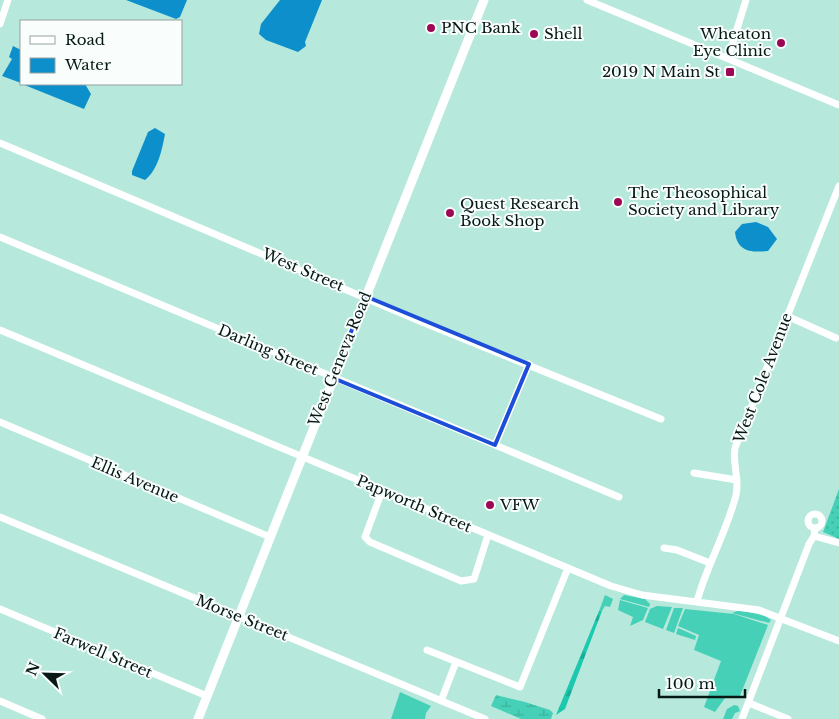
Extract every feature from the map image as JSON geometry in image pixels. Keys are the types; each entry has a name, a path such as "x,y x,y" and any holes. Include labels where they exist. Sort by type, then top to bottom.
{"main road":[{"name":"West Geneva Road","path":"198,719 484,0"}],"street":[{"path":"0,24 8,0"},
{"path":"587,0 839,105"},
{"path":"728,58 746,0"},
{"name":"West Street","path":"0,143 661,419"},
{"name":"West Cole Avenue","path":"698,601 710,563 735,499 737,480 734,459 735,448 839,186"},
{"name":"Darling Street","path":"0,237 619,497"},
{"path":"787,316 836,338"},
{"name":"Papworth Street","path":"0,330 302,458 623,590 652,596 745,607 782,618 839,641"},
{"path":"495,446 529,364"},
{"name":"Ellis Avenue","path":"0,422 270,537"},
{"path":"694,473 737,480"},
{"path":"382,491 365,537 370,542 461,581 474,579 488,535"},
{"name":"Morse Street","path":"0,517 485,719"},
{"path":"742,719 814,536 815,528"},
{"path":"814,536 839,543"},
{"path":"664,548 677,550 710,563"},
{"path":"427,650 520,687 568,568"},
{"name":"Farwell Street","path":"0,609 207,696"},
{"path":"441,701 456,662"},
{"path":"0,701 42,719"},
{"path":"749,703 788,719"}],"highlighted area":[{"path":"365,296 529,364 495,445 333,378"}],"green space":[{"path":"839,489 839,539 823,532"},
{"path":"605,595 613,599 610,607 605,606 602,611 599,611"},
{"path":"624,595 645,599 650,604 649,607 620,599"},
{"path":"620,600 648,608 643,620 630,626 633,617 618,610"},
{"path":"657,606 672,607 663,629 645,622 650,609"},
{"path":"674,608 683,608 674,633 666,630"},
{"path":"685,609 734,614 768,625 740,696 725,698 715,712 704,707 721,661 694,650 699,635 678,626"},
{"path":"740,610 765,616 771,620 769,623 732,613"},
{"path":"599,611 602,611 565,709 556,715"},
{"path":"678,628 696,636 695,640 676,634"},
{"path":"400,692 431,706 426,713 425,719 391,719"},
{"path":"496,695 550,710 553,713 551,719 521,719 491,706"},
{"path":"734,705 738,706 740,711 735,713 732,719 723,719 727,709"}],"water":[{"path":"126,0 187,0 180,17 176,19"},
{"path":"280,0 322,0 305,42 306,46 298,52 266,40 259,34 261,24"},
{"path":"13,46 20,50 20,83 2,76 12,59 9,57"},
{"path":"24,85 86,85 91,94 84,109"},
{"path":"155,128 165,134 156,165 145,180 132,175 132,171 148,132"},
{"path":"756,222 768,227 777,239 768,251 750,251 738,243 735,232 742,224"}],"place":[{"name":"PNC Bank","path":"431,28"},
{"name":"Shell","path":"534,34"},
{"name":"Wheaton Eye Clinic","path":"781,43"},
{"name":"2019 N Main St","path":"730,72"},
{"name":"The Theosophical Society and Library","path":"618,202"},
{"name":"Quest Research Book Shop","path":"450,213"},
{"name":"VFW","path":"490,505"}]}
